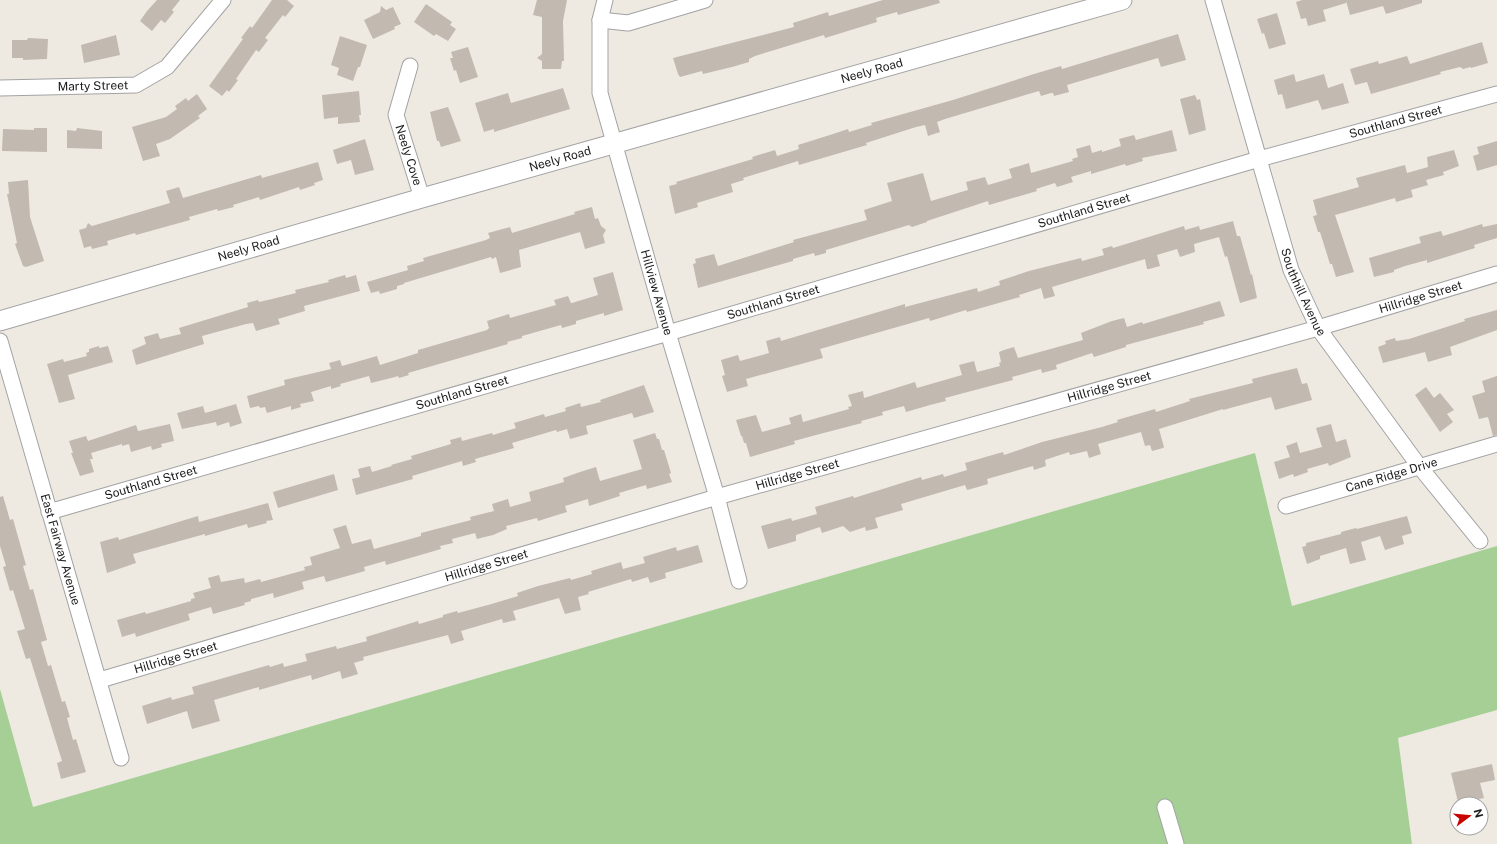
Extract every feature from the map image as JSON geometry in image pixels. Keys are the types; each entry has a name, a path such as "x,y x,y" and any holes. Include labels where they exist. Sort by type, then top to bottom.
{"street":[{"name":"Marty Street","path":"0,88 136,85 167,67 223,0"},
{"name":"Hillview Avenue","path":"605,0 600,20 600,93 616,144 668,333 717,497 739,581"},
{"path":"600,20 628,22 705,0"},
{"name":"Neely Road","path":"0,321 422,198 1122,0"},
{"name":"Southhill Avenue","path":"1213,0 1291,270 1318,328 1419,466 1480,541"},
{"name":"Neely Cove","path":"410,66 396,114 422,198"},
{"name":"Southland Street","path":"49,512 668,333 1259,159 1497,94"},
{"name":"Hillridge Street","path":"100,680 717,497 1318,328 1497,274"},
{"name":"East Fairway Avenue","path":"0,341 49,512 100,680 121,758"},
{"name":"Cane Ridge Drive","path":"1286,506 1497,444"},
{"path":"1165,807 1176,844"}],"green space":[{"path":"1255,453 1292,606 1497,546 1497,710 1398,738 1412,844 0,844 0,689 33,807"}],"building":[{"path":"157,0 180,0 172,10 174,12 165,23 161,20 152,31 140,21"},
{"path":"272,0 287,0 294,6 285,17 283,15 265,38 268,40 259,52 256,50 229,92 227,90 222,96 209,86 243,39 241,38 250,26 252,28"},
{"path":"537,0 567,0 563,21 564,61 562,61 561,69 542,69 542,61 537,58 542,54 542,17 533,15"},
{"path":"883,0 939,0 940,3 898,15 897,12 876,18 877,22 825,38 824,35 755,56 749,59 749,62 732,67 703,74 702,71 680,77 678,74 673,58 794,27 793,23 828,12 829,16"},
{"path":"1302,0 1422,0 1422,3 1386,14 1383,6 1350,15 1346,1 1346,3 1323,10 1326,21 1308,26 1306,18 1301,19 1296,2"},
{"path":"426,4 452,22 450,25 456,29 448,41 436,34 434,36 414,22"},
{"path":"381,6 386,10 393,7 401,24 394,27 395,29 373,39 364,20 380,12"},
{"path":"1277,13 1286,44 1269,49 1264,33 1262,34 1257,19"},
{"path":"1178,34 1186,60 1161,67 1158,58 1067,85 1069,92 1054,96 1053,93 1051,93 1041,96 1039,91 945,119 937,122 940,132 928,136 925,125 866,143 867,145 799,165 798,161 743,178 744,180 731,184 733,192 697,203 698,207 675,214 669,186 677,184 676,182 753,159 752,157 775,150 777,156 799,149 798,145 848,129 849,132 872,125 871,123 953,100 1034,74 1061,66 1062,69"},
{"path":"116,35 120,55 84,63 81,45"},
{"path":"340,36 367,45 360,67 358,67 353,81 337,75 339,68 331,65"},
{"path":"28,38 48,39 47,59 23,60 23,58 12,58 12,40 27,40"},
{"path":"1482,42 1488,63 1471,68 1463,69 1460,67 1440,72 1441,74 1371,94 1367,82 1355,85 1350,69 1378,61 1379,64 1407,56 1410,64"},
{"path":"468,47 478,77 460,83 450,58 453,58 451,52"},
{"path":"1294,74 1296,82 1324,74 1328,88 1343,83 1349,103 1322,110 1318,100 1286,109 1282,94 1278,95 1274,80"},
{"path":"563,88 570,109 494,132 494,129 484,132 475,103 508,93 511,103"},
{"path":"359,91 361,115 359,115 360,122 338,124 338,117 324,119 322,95"},
{"path":"197,94 207,109 198,116 200,118 170,139 156,144 160,156 143,161 132,127 166,117 177,109 175,106 186,98 188,101"},
{"path":"1195,95 1197,100 1200,99 1206,130 1189,135 1180,99"},
{"path":"448,107 461,141 441,147 439,141 437,141 430,112"},
{"path":"34,128 47,128 47,152 2,151 3,129 34,130"},
{"path":"77,128 102,131 102,149 67,148 67,130 76,131"},
{"path":"1172,130 1177,151 1142,158 1143,161 1126,166 1125,164 1091,174 1091,171 1071,177 1073,182 1057,187 1055,183 1036,189 1037,191 989,205 988,201 912,227 909,225 826,250 826,253 815,256 814,253 793,259 793,261 698,288 693,264 696,263 695,259 714,254 718,266 794,242 793,240 867,220 864,210 892,201 887,183 923,173 931,201 968,190 966,182 985,177 988,185 1012,178 1009,169 1029,163 1031,173 1073,161 1072,159 1078,157 1076,149 1090,145 1092,153 1102,150 1102,152 1121,146 1119,139 1134,135 1136,140"},
{"path":"365,139 374,170 355,175 351,160 337,164 333,150"},
{"path":"1497,141 1497,165 1477,171 1473,156 1479,154 1477,147"},
{"path":"1454,150 1459,166 1443,172 1444,175 1426,180 1428,185 1411,190 1413,197 1396,202 1395,198 1335,215 1354,272 1336,277 1313,216 1317,215 1313,200 1359,187 1356,178 1405,165 1407,173 1428,167 1427,157"},
{"path":"318,162 323,180 314,183 315,185 300,190 299,187 260,200 259,197 233,205 234,207 218,211 217,209 189,217 190,220 136,235 135,233 107,241 108,245 92,249 91,246 84,248 79,230 86,228 88,223 92,226 170,203 166,191 179,187 183,198 261,175 262,178"},
{"path":"28,180 30,217 44,261 26,267 23,266 15,244 17,243 7,194 9,194 8,182"},
{"path":"592,207 595,219 598,218 601,226 606,230 603,235 605,243 585,249 580,232 519,250 521,267 500,273 496,257 492,259 491,257 404,283 397,286 397,289 380,294 379,291 371,293 367,282 408,270 407,266 424,261 423,258 486,240 490,238 488,233 510,227 512,233 575,214 574,212"},
{"path":"1233,221 1237,236 1240,236 1251,275 1252,274 1257,298 1240,303 1227,256 1225,257 1219,237 1194,244 1195,252 1180,257 1177,249 1157,255 1160,266 1147,269 1145,259 1052,287 1055,296 1044,299 1041,288 1019,295 1020,297 967,312 966,310 930,321 929,318 820,349 823,358 746,379 748,386 727,392 722,376 725,375 721,360 738,355 740,361 769,353 766,341 780,337 781,341 905,304 905,307 977,288 978,292 1000,285 999,281 1029,271 1081,258 1082,261 1104,255 1102,249 1112,246 1113,248 1184,226 1185,230 1199,226 1200,230"},
{"path":"1482,224 1483,227 1497,224 1497,238 1474,245 1475,248 1427,263 1427,260 1405,266 1394,270 1394,272 1374,277 1369,258 1421,243 1419,237 1422,236 1441,231 1443,236"},
{"path":"613,272 623,310 604,316 604,313 576,321 576,324 562,328 561,325 522,336 522,338 507,342 508,344 408,373 409,375 399,378 398,376 371,383 369,376 340,384 341,386 331,389 331,386 311,392 314,401 300,404 301,407 291,410 291,406 267,413 265,407 260,408 259,406 250,408 247,396 285,385 284,380 331,369 329,363 340,360 342,366 377,356 380,365 418,353 418,350 487,330 489,328 487,321 509,314 510,318 556,305 554,300 568,296 572,303 598,295 593,278"},
{"path":"345,275 346,278 356,275 360,291 304,306 305,311 278,319 280,324 256,331 253,323 202,336 204,344 136,365 132,350 146,344 144,337 158,333 160,339 181,334 179,328 248,307 247,303 258,300 259,302 296,293 295,290 329,282 328,280"},
{"path":"1220,301 1225,316 1203,322 1204,324 1126,345 1126,347 1094,357 1092,353 1056,365 1057,369 1042,373 1041,369 1012,377 1013,380 945,398 946,401 906,412 904,406 882,412 883,415 861,421 862,423 794,441 795,444 750,457 746,443 744,443 736,420 756,415 762,432 791,424 789,418 801,414 803,422 849,409 848,407 852,406 848,395 863,391 864,398 915,382 917,388 962,375 959,365 974,361 977,372 1000,366 999,363 1001,362 999,352 1014,347 1018,358 1083,340 1081,333 1112,321 1124,318 1127,327 1142,322 1143,324"},
{"path":"1497,310 1497,330 1450,347 1452,355 1428,362 1425,352 1383,363 1378,347 1386,344 1385,341 1395,338 1396,341 1409,339 1465,321 1464,319"},
{"path":"99,346 99,348 108,346 113,362 68,375 75,399 59,403 47,364 63,359 64,362 87,356 86,353 89,352 89,349"},
{"path":"1297,368 1302,384 1307,383 1312,400 1275,410 1271,397 1223,409 1159,429 1163,448 1152,451 1150,445 1145,446 1141,432 1098,444 1101,454 1089,458 1087,451 1070,455 1069,452 1045,460 1046,466 1034,470 1033,466 987,479 988,484 978,487 967,490 965,485 901,504 903,510 875,518 878,528 866,531 865,527 850,532 843,526 822,533 820,527 796,535 796,541 768,549 761,526 791,518 792,521 817,514 815,507 853,496 854,498 921,477 922,480 943,474 944,477 967,470 965,463 1003,452 1004,455 1042,442 1102,427 1118,422 1117,420 1155,409 1156,412 1190,401 1189,399 1253,383 1252,379"},
{"path":"1497,376 1497,435 1493,436 1488,417 1479,419 1472,396 1485,392 1482,381"},
{"path":"644,385 654,412 634,418 632,413 586,426 588,434 570,439 567,429 557,432 556,430 512,443 514,448 475,459 476,462 463,466 462,461 412,476 413,479 356,495 352,479 360,477 358,469 370,466 372,472 412,459 411,456 451,444 450,440 461,437 462,441 492,433 493,435 516,428 514,423 544,414 545,417 566,411 565,408 580,403 581,407 601,402 600,400"},
{"path":"1426,387 1434,398 1440,393 1454,410 1447,414 1453,422 1440,432 1415,395"},
{"path":"236,404 242,423 230,427 229,422 217,426 216,422 182,429 177,413 203,406 205,413"},
{"path":"170,424 174,441 161,444 162,447 152,450 151,446 131,452 129,444 122,446 122,444 91,453 93,459 90,459 94,472 80,476 71,453 73,453 69,441 86,436 88,441 136,425 138,431"},
{"path":"1331,424 1336,442 1346,439 1351,457 1329,466 1328,463 1307,469 1308,472 1294,477 1293,474 1279,479 1274,462 1290,457 1286,446 1297,442 1300,453 1322,447 1316,428"},
{"path":"655,433 657,439 659,439 662,450 664,450 671,473 669,474 672,482 647,489 646,485 619,493 620,496 589,506 588,499 565,506 567,512 538,521 537,518 506,526 507,529 493,535 477,539 475,533 452,539 453,543 440,546 441,549 386,565 385,561 364,567 365,571 326,582 324,576 302,582 304,589 274,598 273,593 251,599 251,601 244,603 245,605 213,614 211,607 188,614 190,620 136,637 135,633 122,637 117,620 145,612 146,614 191,601 191,599 195,598 193,593 211,588 208,578 219,575 221,582 244,578 245,583 260,579 261,582 305,570 304,567 312,565 310,557 340,548 333,529 346,525 352,544 371,539 374,549 421,536 421,533 471,520 470,517 494,511 492,504 508,499 510,507 531,501 529,492 564,482 563,478 596,467 600,481 642,469 633,440"},
{"path":"334,474 338,490 278,508 273,492"},
{"path":"3,496 10,520 13,519 26,565 23,566 30,590 33,589 47,640 41,642 48,666 51,665 62,702 65,701 70,717 67,718 73,740 76,739 86,772 61,779 57,763 62,761 30,658 26,659 17,631 25,629 13,590 10,591 3,567 6,566 0,546 0,497"},
{"path":"268,503 273,520 266,521 267,523 248,528 247,524 133,554 136,563 107,573 100,542 118,537 119,540 198,516 199,522"},
{"path":"1407,516 1412,533 1402,536 1404,544 1385,550 1380,536 1361,542 1366,560 1350,564 1346,548 1320,556 1320,559 1307,564 1302,547 1306,546 1306,543 1341,534 1341,532"},
{"path":"698,545 703,562 665,573 666,578 650,583 648,577 632,582 631,579 588,592 589,594 578,597 581,610 565,614 559,598 513,611 516,620 503,623 502,619 461,631 464,640 451,644 448,635 363,657 364,660 354,663 358,674 342,679 340,671 312,680 311,675 259,690 259,687 214,700 220,721 192,729 187,711 147,724 142,706 171,697 172,700 194,694 192,687 269,665 270,667 283,663 284,667 307,661 305,654 336,646 337,649 367,641 366,637 418,621 419,624 457,611 458,613 488,605 518,596 517,593 538,586 570,578 571,580 592,574 591,571 621,562 623,569 645,563 643,557 676,547 677,551"},
{"path":"1492,764 1495,780 1480,783 1483,796 1457,796 1451,773"}]}
